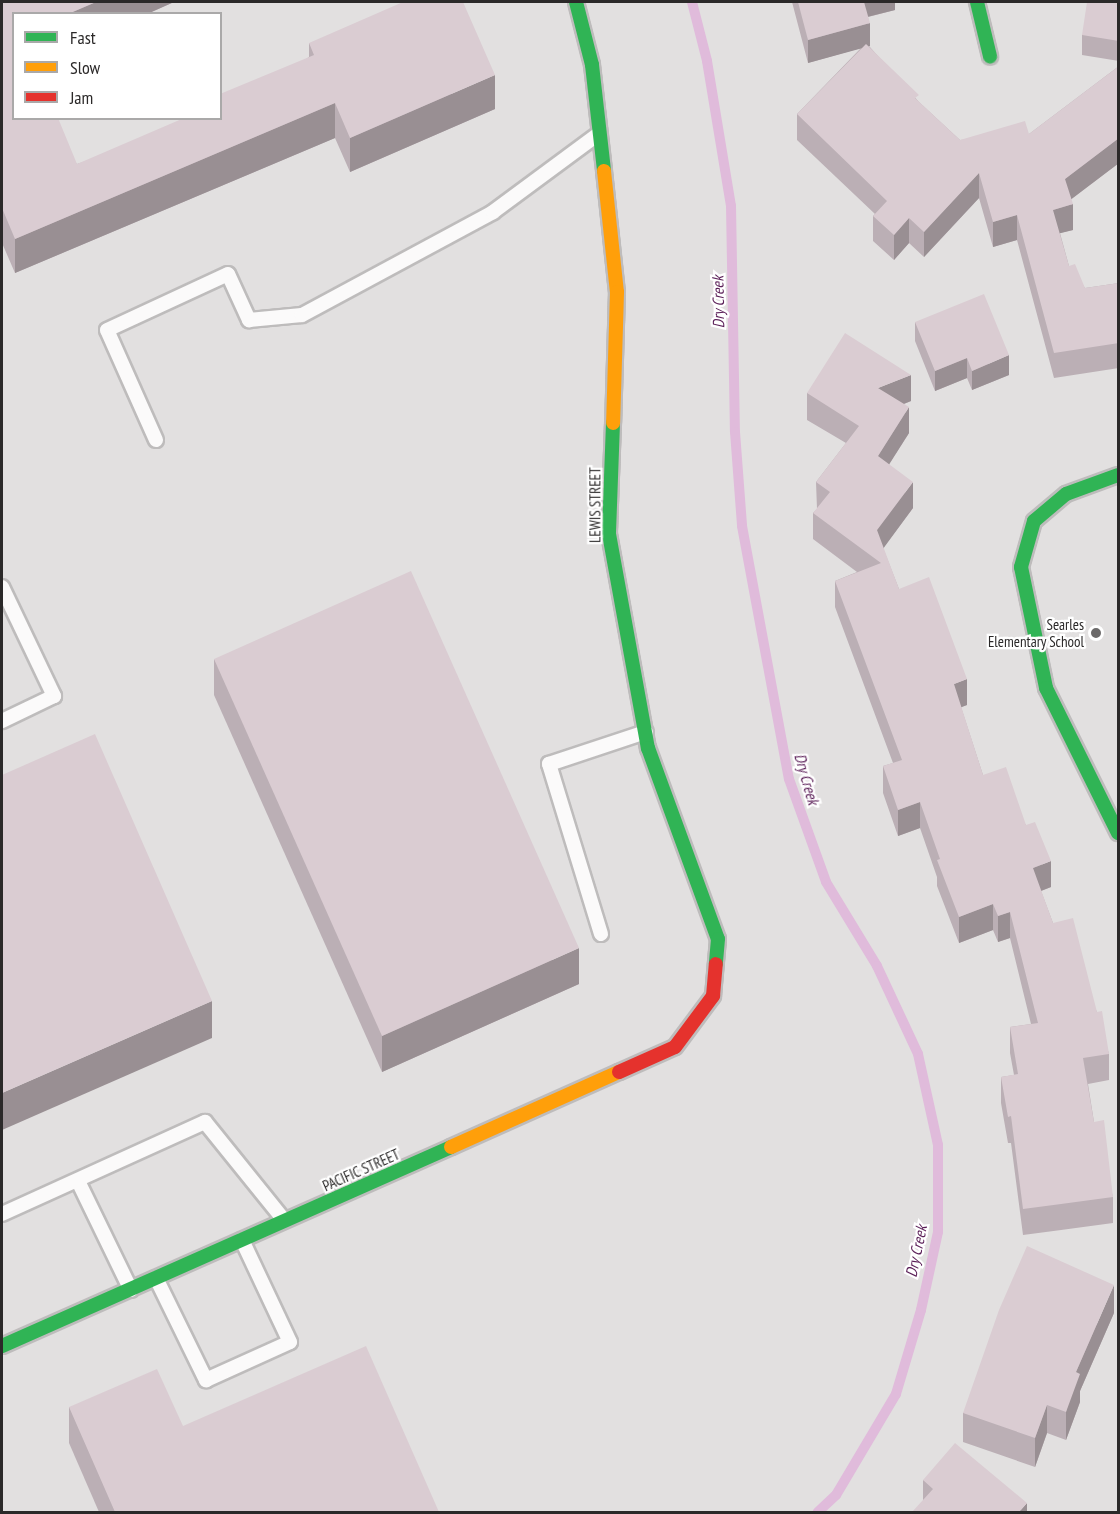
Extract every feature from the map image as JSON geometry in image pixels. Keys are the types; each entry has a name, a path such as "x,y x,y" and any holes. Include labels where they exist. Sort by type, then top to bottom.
{"street":[{"name":"LEWIS STREET","path":"576,2 592,65 617,292 609,534 648,748 718,939 713,996"},
{"path":"977,2 990,56"},
{"path":"1119,475 1104,478 1066,494 1034,520 1020,567 1046,688 1119,832"},
{"name":"PACIFIC STREET","path":"2,1346 675,1047 713,996"}],"lane":[{"path":"156,440 107,330 228,274 249,320 302,315 493,212 599,134"},
{"path":"2,587 54,696 2,721"},
{"path":"601,934 549,764 646,732"},
{"path":"2,1214 205,1122 285,1221"},
{"path":"78,1181 131,1290"},
{"path":"156,1278 206,1380 290,1342 242,1240"}],"building":[{"path":"2,2 96,2 73,12 12,12 12,120 59,120 77,164 179,120 222,120 222,93 314,55 309,43 403,2 463,2 495,75 350,138 335,103 15,239 2,208"},
{"path":"798,2 864,2 870,23 808,40"},
{"path":"1087,2 1119,2 1119,41 1082,35"},
{"path":"866,44 919,95 915,98 960,140 1025,121 1029,134 1119,66 1119,138 1065,179 1073,204 1053,210 1069,266 1075,264 1085,288 1119,283 1119,343 1054,353 1017,215 993,222 979,173 924,232 909,218 894,235 873,216 887,201 797,114"},
{"path":"984,294 1009,355 972,371 967,358 935,371 915,322"},
{"path":"845,333 911,375 878,388 909,407 878,456 913,482 877,530 899,589 929,577 967,679 954,684 983,775 1006,767 1026,825 1035,822 1051,861 1033,868 1053,923 1073,918 1097,1012 1102,1011 1109,1054 1083,1058 1094,1122 1104,1120 1113,1197 1023,1209 1011,1116 1008,1117 1001,1077 1018,1074 1010,1027 1038,1023 1010,912 998,916 993,904 959,917 937,860 940,859 920,802 898,810 883,766 902,760 835,581 881,563 813,513 830,492 816,482 859,426 807,393"},
{"path":"411,571 579,948 382,1036 214,659"},
{"path":"95,734 212,1001 2,1093 2,775"},
{"path":"1027,1246 1114,1285 1076,1372 1080,1374 1066,1412 1047,1405 1035,1438 963,1413 999,1310"},
{"path":"366,1346 439,1512 115,1512 69,1407 157,1369 183,1426"},
{"path":"955,1443 1027,1503 1019,1512 912,1512 933,1489 923,1480"}],"waterway":[{"name":"Dry Creek","path":"692,2 707,61 731,206 735,432 742,526 789,779 826,882 877,966 918,1054 938,1145 938,1232 921,1310 896,1394 836,1495 818,1512"}],"traffic: fast":[{"path":"576,2 592,65 604,171"},
{"path":"977,2 990,56"},
{"path":"613,423 609,534 648,748 718,939 716,964"},
{"path":"1118,475 1066,494 1034,521 1021,567 1046,688 1118,833"},
{"path":"2,1346 451,1147"}],"traffic: slow":[{"path":"604,171 617,292 613,423"},
{"path":"451,1147 619,1072"}],"traffic: jam":[{"path":"619,1072 675,1047 713,996 716,964"}],"place":[{"name":"Searles Elementary School","path":"1096,633"}]}
